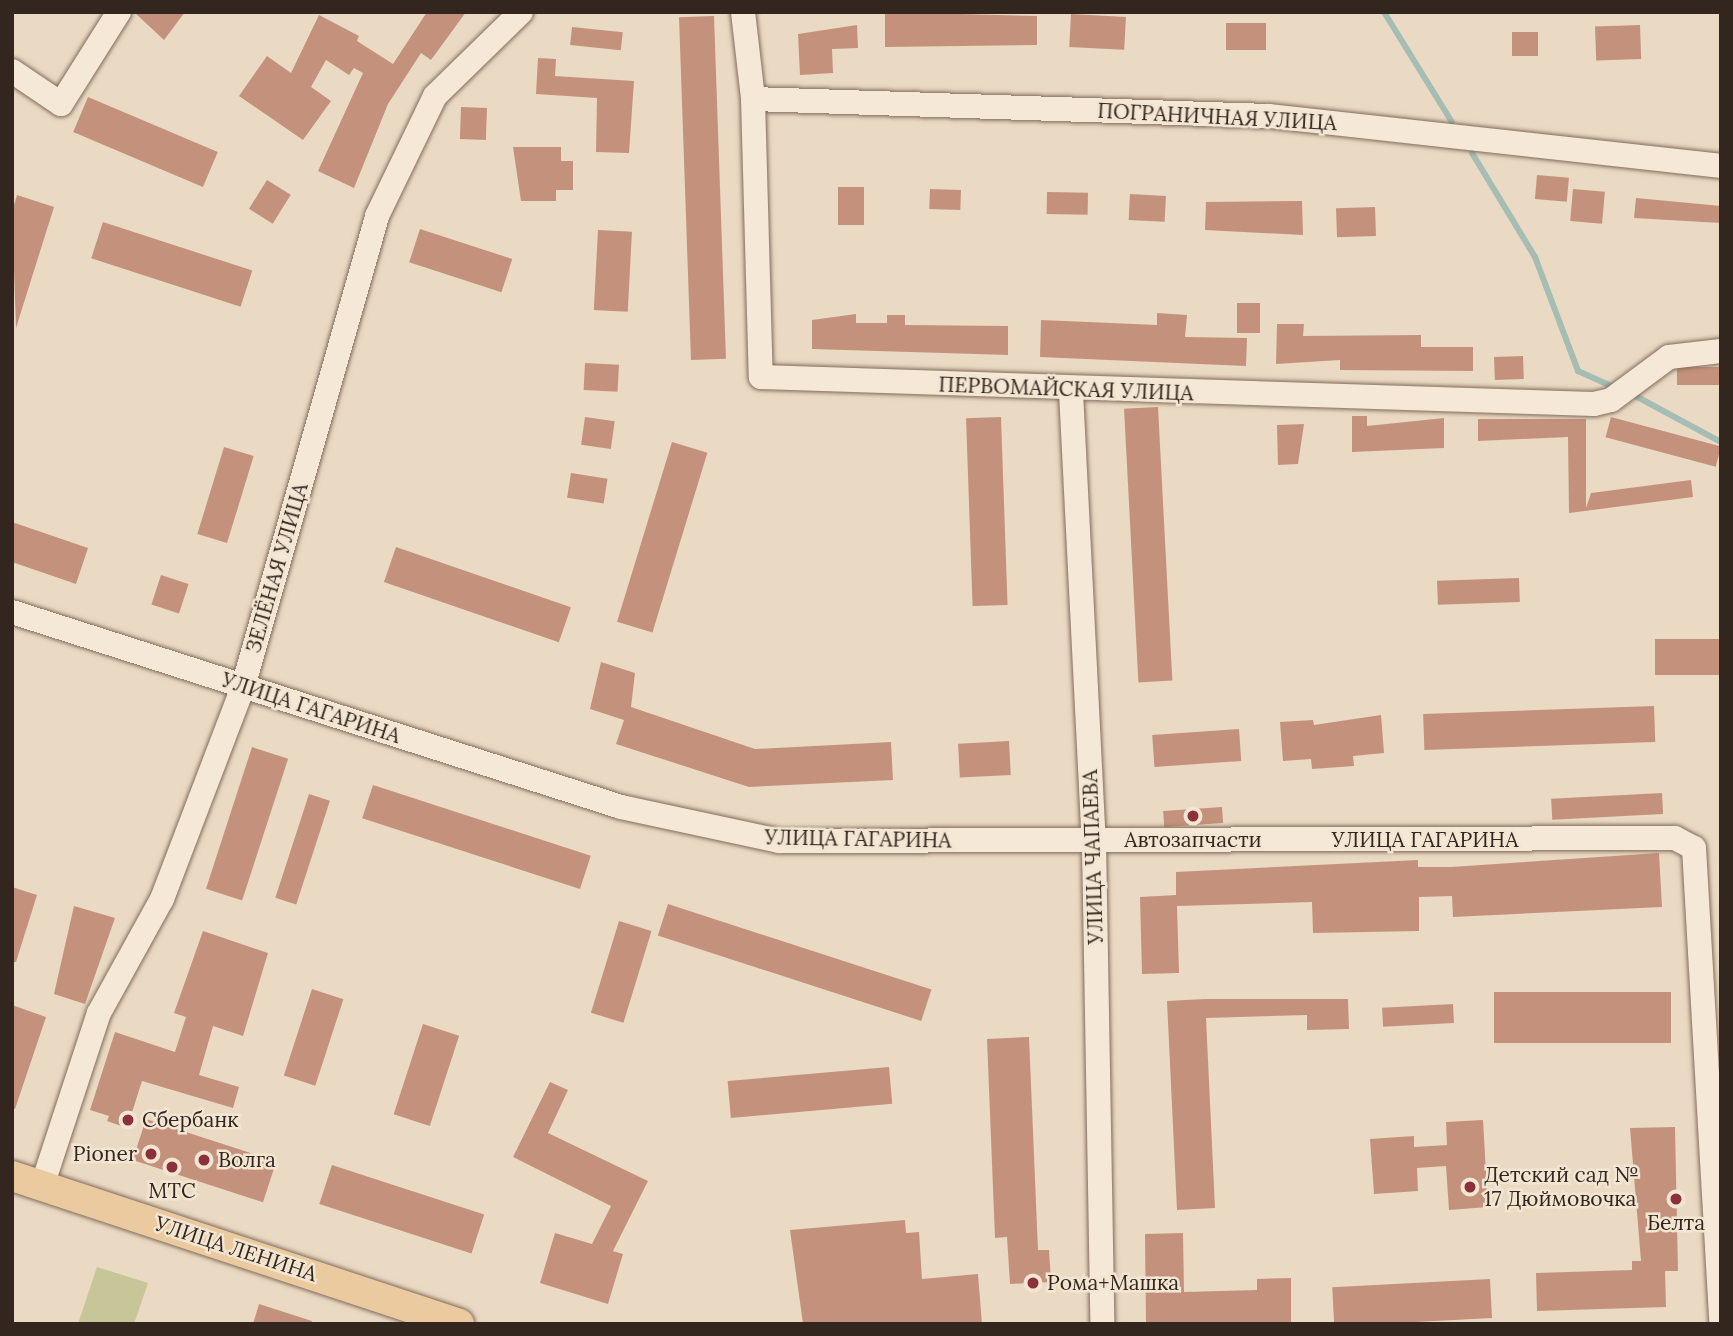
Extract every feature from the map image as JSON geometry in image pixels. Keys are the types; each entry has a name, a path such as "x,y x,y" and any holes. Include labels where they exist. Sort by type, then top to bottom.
{"main road":[{"name":"УЛИЦА ЛЕНИНА","path":"12,1176 459,1324"}],"street":[{"path":"12,71 61,104 119,12"},
{"name":"ЗЕЛЁНАЯ УЛИЦА","path":"42,1186 99,1013 162,899 243,687 377,216 435,96 521,12"},
{"name":"ПЕРВОМАЙСКАЯ УЛИЦА","path":"743,12 753,99 761,377 1071,392 1611,400 1634,379 1669,357 1721,351"},
{"name":"ПОГРАНИЧНАЯ УЛИЦА","path":"753,99 1269,116 1721,166"},
{"name":"УЛИЦА ЧАПАЕВА","path":"1071,392 1094,842 1102,1324"},
{"name":"УЛИЦА ГАГАРИНА","path":"12,612 243,687 719,833 779,841 1675,838 1694,848 1721,1321"}],"green space":[{"path":"97,1267 148,1283 134,1324 78,1324"}],"building":[{"path":"134,12 185,12 164,40"},
{"path":"427,12 466,12 431,60 421,53 388,104 354,188 318,171 363,73 354,68 349,75 326,60 311,87 331,101 303,140 239,96 267,56 291,73 319,15 359,36 357,41 393,64"},
{"path":"885,12 1037,16 1037,45 885,47"},
{"path":"1071,14 1126,17 1124,50 1069,47"},
{"path":"714,16 726,359 691,360 679,17"},
{"path":"1226,23 1266,23 1266,50 1226,50"},
{"path":"857,25 858,48 832,49 833,73 800,75 798,34"},
{"path":"1640,25 1641,59 1596,61 1595,27"},
{"path":"572,27 623,32 621,50 570,45"},
{"path":"1512,32 1538,32 1538,56 1512,56"},
{"path":"538,58 556,59 555,76 634,81 629,153 596,152 597,98 536,94"},
{"path":"88,97 218,152 203,187 73,132"},
{"path":"461,107 487,108 486,140 460,139"},
{"path":"513,147 561,147 561,161 573,161 573,190 556,190 556,201 521,201"},
{"path":"1537,175 1569,178 1567,202 1535,199"},
{"path":"267,180 291,195 273,224 249,209"},
{"path":"838,187 864,187 864,225 838,225"},
{"path":"930,189 961,190 960,210 929,209"},
{"path":"1573,189 1605,192 1602,224 1570,221"},
{"path":"1047,192 1088,193 1088,215 1047,214"},
{"path":"1130,194 1166,196 1165,222 1129,220"},
{"path":"17,195 54,207 16,328 12,212"},
{"path":"1636,198 1721,206 1721,223 1634,218"},
{"path":"1302,201 1303,235 1205,230 1206,202"},
{"path":"1375,207 1376,236 1337,237 1336,208"},
{"path":"103,222 252,271 241,307 91,258"},
{"path":"420,229 512,259 501,292 409,262"},
{"path":"598,230 632,232 628,312 594,310"},
{"path":"1237,303 1260,303 1260,333 1237,333"},
{"path":"1157,313 1187,315 1185,337 1247,338 1246,366 1040,357 1041,320 1157,325"},
{"path":"856,314 856,323 887,323 887,315 905,315 905,325 1008,326 1008,355 812,349 812,320"},
{"path":"1277,324 1304,324 1303,336 1421,335 1421,347 1473,347 1473,371 1340,370 1340,360 1276,364"},
{"path":"1523,356 1524,379 1495,380 1494,357"},
{"path":"585,363 619,365 618,392 584,390"},
{"path":"1677,367 1721,367 1721,385 1677,385"},
{"path":"1158,407 1172,681 1138,682 1124,409"},
{"path":"1352,416 1367,416 1367,426 1444,418 1444,448 1352,452"},
{"path":"585,417 615,421 611,449 581,445"},
{"path":"1001,417 1008,605 973,606 966,418"},
{"path":"1611,417 1721,446 1716,467 1606,437"},
{"path":"1478,419 1586,419 1586,508 1591,493 1691,480 1693,497 1569,513 1568,437 1478,441"},
{"path":"1304,424 1298,464 1278,465 1277,425"},
{"path":"672,442 707,453 652,633 617,622"},
{"path":"224,447 254,456 227,543 197,534"},
{"path":"571,473 608,479 604,503 567,498"},
{"path":"12,522 88,548 76,584 12,562"},
{"path":"396,547 571,607 559,642 384,582"},
{"path":"161,575 189,584 179,613 151,604"},
{"path":"1519,578 1520,602 1438,605 1437,581"},
{"path":"1655,639 1721,639 1721,675 1655,675"},
{"path":"601,662 635,673 631,707 755,749 891,742 893,780 749,787 616,744 624,720 590,709"},
{"path":"1654,706 1655,742 1424,750 1423,714"},
{"path":"1381,715 1384,753 1353,756 1354,766 1312,769 1311,759 1283,761 1280,722 1313,720 1314,725"},
{"path":"1239,729 1241,761 1154,767 1152,735"},
{"path":"1009,741 1011,775 960,778 958,744"},
{"path":"252,747 288,759 242,900 206,889"},
{"path":"373,785 591,856 580,889 362,818"},
{"path":"1662,793 1663,814 1552,820 1551,799"},
{"path":"309,794 330,801 296,904 275,898"},
{"name":"Автозапчасти","path":"1222,807 1223,823 1164,827 1163,811"},
{"path":"1659,853 1662,907 1453,917 1452,896 1419,897 1419,931 1313,933 1312,902 1177,906 1179,973 1142,974 1140,897 1176,895 1176,872 1418,860 1418,867 1451,867"},
{"path":"12,887 37,895 16,962 12,962"},
{"path":"668,904 931,990 921,1021 658,935"},
{"path":"74,906 115,918 85,1004 54,994"},
{"path":"619,921 652,931 623,1023 591,1013"},
{"path":"203,931 268,953 243,1036 213,1026 199,1075 239,1087 233,1108 142,1081 127,1128 107,1121 109,1116 90,1110 115,1032 175,1052 186,1017 174,1013"},
{"path":"312,989 343,999 315,1086 284,1076"},
{"path":"1494,992 1671,992 1671,1043 1494,1043"},
{"path":"1348,999 1349,1029 1307,1030 1307,1015 1206,1018 1215,1208 1177,1210 1167,1001"},
{"path":"1453,1004 1454,1023 1383,1027 1382,1008"},
{"path":"12,1005 46,1017 15,1109 12,1108"},
{"path":"423,1024 459,1036 430,1126 394,1114"},
{"path":"1029,1037 1038,1250 1049,1250 1051,1282 1010,1284 1007,1237 995,1238 987,1039"},
{"path":"889,1067 892,1104 731,1118 728,1081"},
{"path":"550,1082 568,1090 548,1133 648,1181 613,1251 623,1254 608,1304 540,1283 555,1233 592,1244 611,1206 513,1157"},
{"name":"Волга","path":"146,1119 276,1161 263,1202 133,1160"},
{"path":"1483,1120 1488,1207 1449,1210 1446,1166 1417,1168 1418,1191 1374,1194 1370,1139 1414,1136 1414,1147 1447,1145 1446,1122"},
{"path":"1675,1127 1678,1271 1665,1271 1666,1307 1537,1311 1536,1273 1632,1270 1632,1261 1641,1261 1630,1128"},
{"path":"332,1165 484,1214 471,1253 319,1204"},
{"path":"905,1220 906,1233 919,1232 922,1279 978,1274 982,1324 803,1324 790,1230"},
{"path":"1183,1233 1184,1292 1257,1290 1257,1279 1291,1278 1291,1324 1146,1324 1145,1234"},
{"path":"1490,1279 1492,1318 1334,1324 1332,1287"},
{"path":"259,1304 312,1321 311,1324 253,1324"}],"waterway":[{"path":"1384,12 1452,122"},
{"path":"1472,153 1535,257 1578,371 1616,388"},
{"path":"1630,393 1721,442"}],"place":[{"name":"Автозапчасти","path":"1193,816"},
{"name":"Сбербанк","path":"128,1120"},
{"name":"Pioner","path":"151,1154"},
{"name":"Волга","path":"204,1160"},
{"name":"МТС","path":"172,1167"},
{"name":"Детский сад № 17 Дюймовочка","path":"1470,1187"},
{"name":"Белта","path":"1676,1199"},
{"name":"Рома+Машка","path":"1033,1283"}]}
